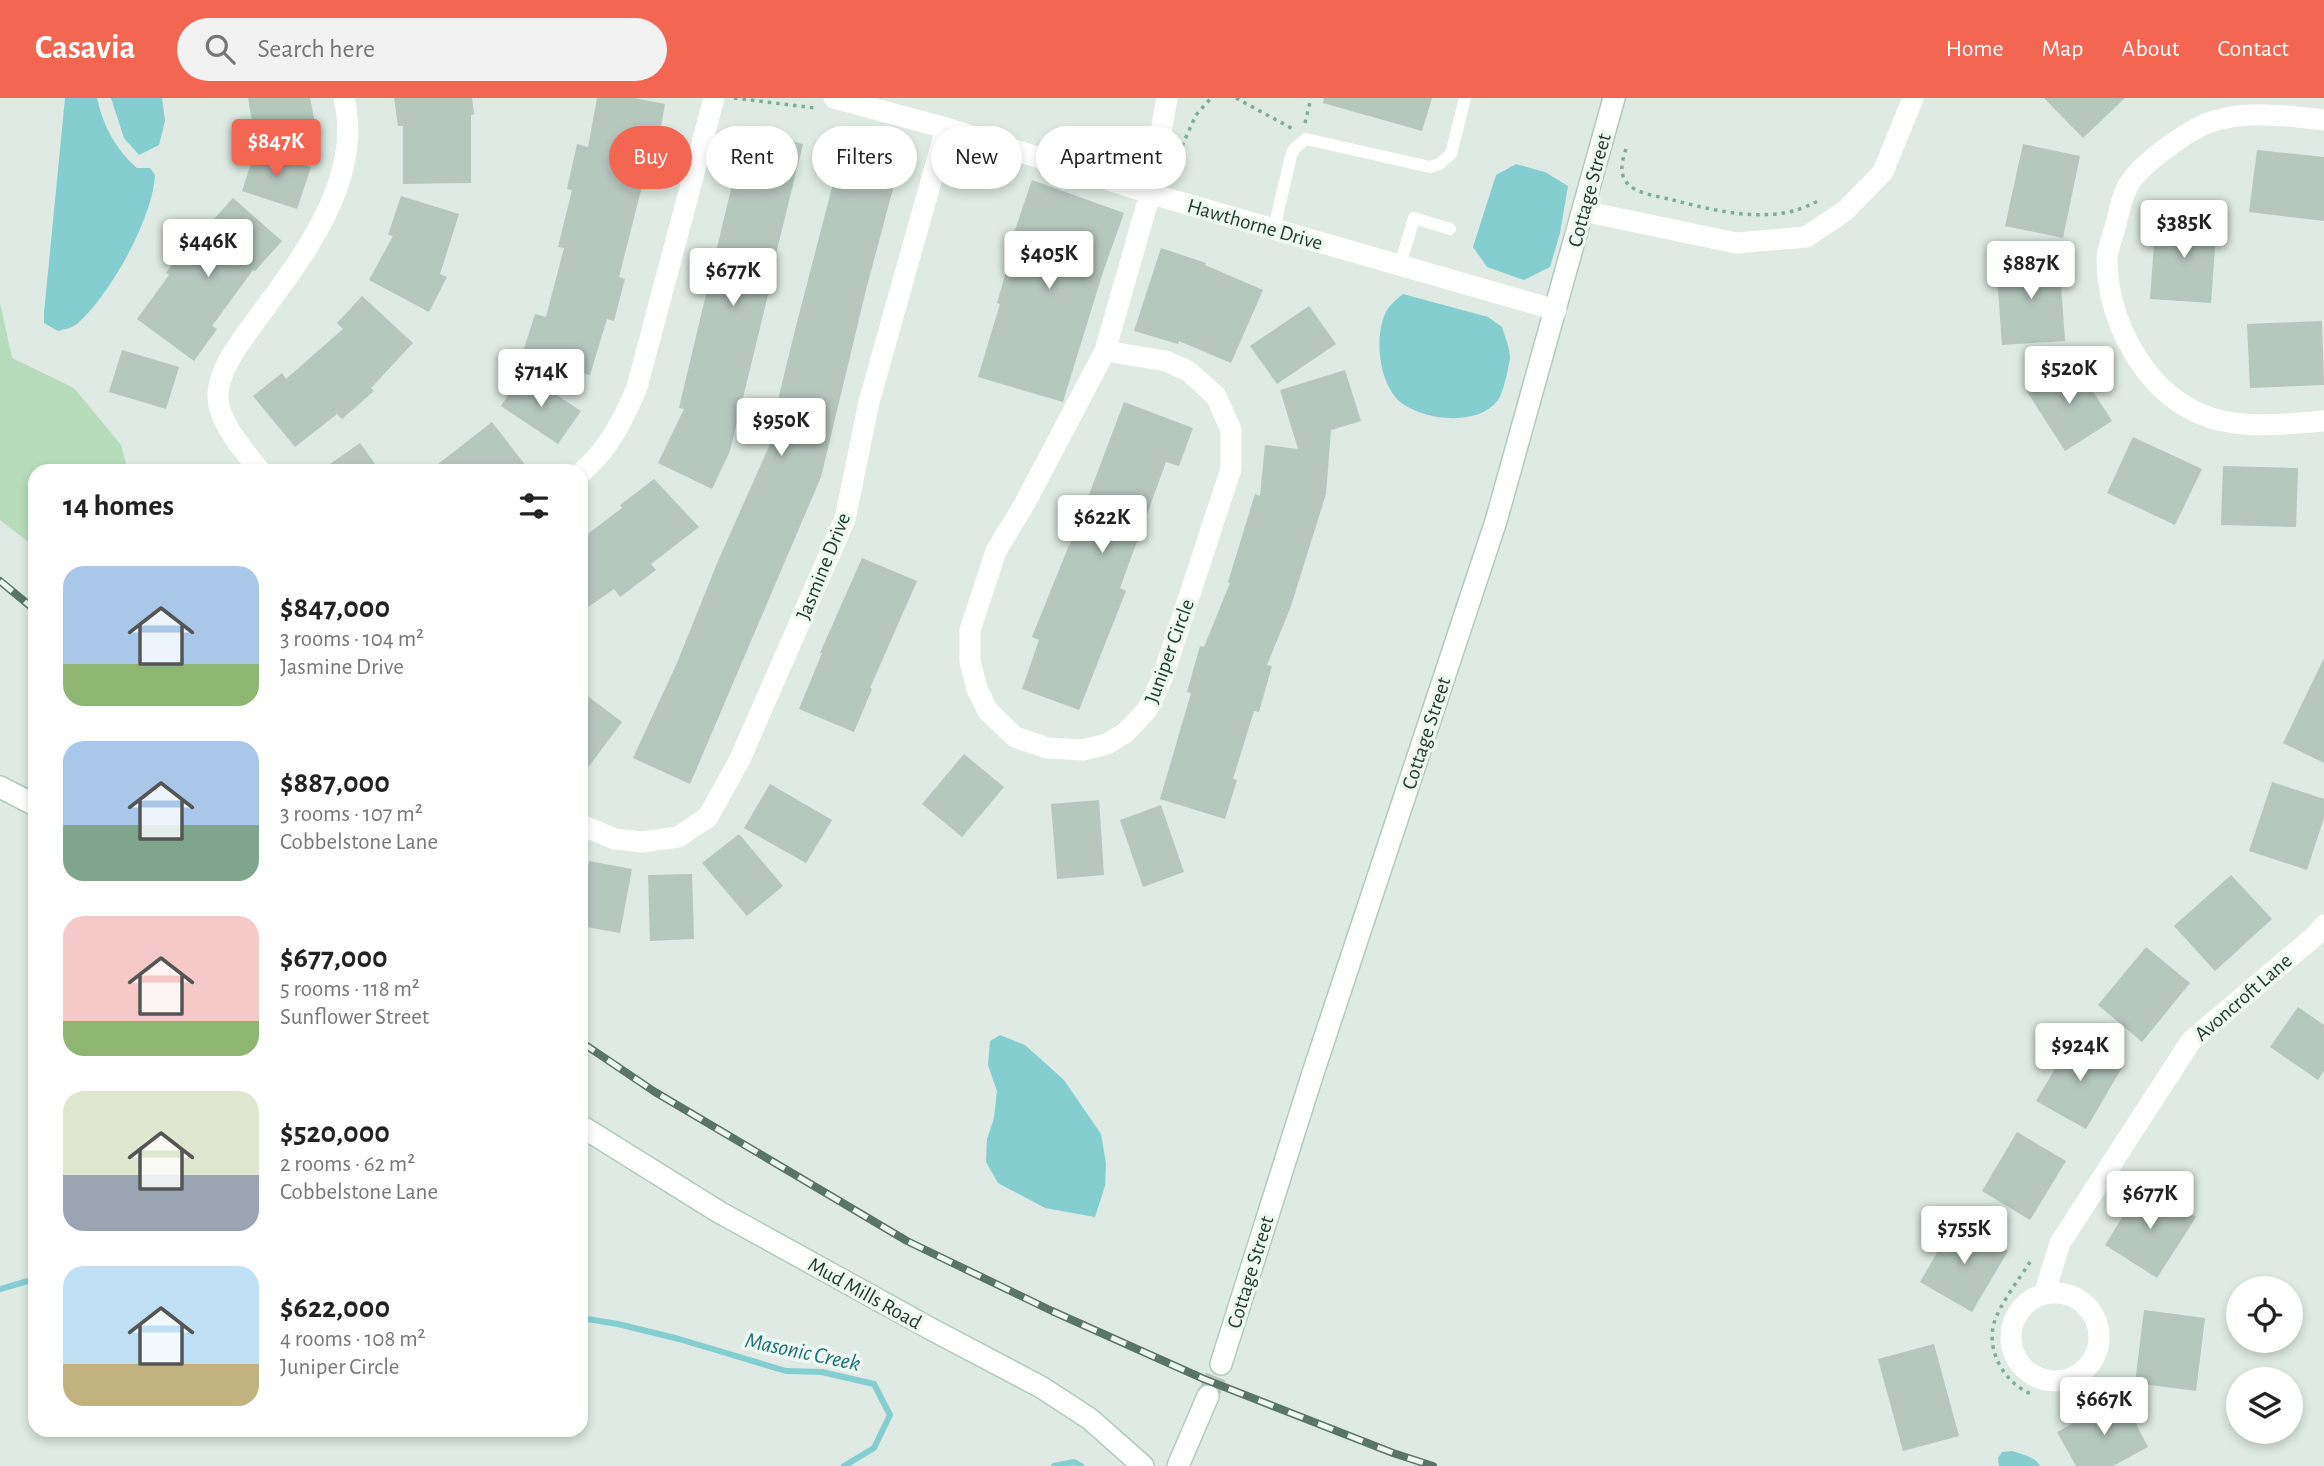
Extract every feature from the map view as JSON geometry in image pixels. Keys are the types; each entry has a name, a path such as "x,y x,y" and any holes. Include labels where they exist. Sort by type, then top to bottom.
{"street":[{"path":"256,464 224,420 218,394 223,372 239,345 308,249 334,195 347,148 344,98"},
{"path":"588,467 618,431 637,387 714,98"},
{"name":"Juniper Circle","path":"1105,351 1166,361 1188,371 1216,396 1231,430 1231,469 1163,680 1147,710 1125,733 1107,744 1083,750 1047,748 1015,737 988,711 977,689 970,662 970,630 996,551 1025,503 1105,351 1150,194 1167,98"},
{"name":"Cottage Street","path":"1221,1364 1312,1076 1496,521 1614,98"},
{"path":"1583,211 1735,243 1806,237 1845,211 1883,172 1913,98"},
{"name":"Hawthorne Drive","path":"831,104 936,126"},
{"path":"2324,120 2241,114 2207,123 2170,146 2146,165 2128,185 2107,257 2116,315 2131,347 2147,372 2173,397 2199,413 2249,426 2324,422"},
{"name":"Hawthorne Drive","path":"1022,153 1150,194 1556,310"},
{"name":"Jasmine Drive","path":"588,828 615,839 642,842 678,837 708,817 740,759 845,519 869,402 931,181"},
{"path":"0,788 28,802"},
{"name":"Avoncroft Lane","path":"2045,1292 2060,1243 2191,1041 2316,935 2324,925"},
{"name":"Mud Mills Road","path":"588,1130 719,1212 1041,1387 1090,1419 1143,1466"},
{"path":"2045,1292 2074,1297 2086,1305 2095,1317 2099,1331 2099,1345 2094,1359 2085,1370 2073,1378 2059,1382 2030,1374 2019,1364 2012,1351 2010,1336 2013,1322 2021,1309 2045,1292"},
{"path":"1178,1466 1208,1396"}],"lane":[{"path":"1274,229 1291,156 1294,149 1306,139 1430,167 1439,164 1451,154 1465,98"},
{"path":"1400,265 1414,218 1450,229"}],"path":[{"path":"734,98 831,104"},
{"path":"1186,135 1196,115 1211,98"},
{"path":"1236,98 1302,134 1311,98"},
{"path":"1626,149 1621,163 1623,177 1630,186 1642,192 1716,211 1760,214 1792,212 1827,198"}],"green space":[{"path":"0,303 12,358 74,388 121,445 126,464 28,464 28,542 0,520"}],"water":[{"path":"65,98 97,98 107,128 123,153 137,168 150,168 155,175 147,212 116,275 78,323 58,331 44,323 44,313"},
{"path":"111,98 162,98 165,121 159,145 139,155 124,138"},
{"path":"1516,164 1545,172 1568,186 1560,233 1550,267 1524,280 1487,267 1473,247 1496,175"},
{"path":"1403,294 1488,317 1502,327 1510,358 1500,397 1489,408 1466,417 1439,417 1413,410 1395,396 1384,375 1380,336 1386,311"},
{"path":"1000,1035 1025,1045 1064,1080 1101,1134 1106,1163 1105,1186 1095,1217 1045,1208 998,1183 986,1162 987,1139 994,1118 997,1091 988,1065 990,1041"},
{"path":"2012,1451 2032,1458 2040,1466 1999,1466 1998,1458 2002,1452"}],"building":[{"path":"248,98 310,98 316,128 255,139"},
{"path":"394,98 472,98 474,114 471,115 471,183 403,184 403,126 398,126"},
{"path":"597,98 634,98 665,104 661,126 609,126 609,189 641,189 619,277 625,279 614,321 607,319 590,375 522,355 535,314 546,317 564,248 558,247 572,190 567,189 577,144 588,147"},
{"path":"1324,98 1432,98 1422,131 1323,103"},
{"path":"2044,98 2125,98 2083,138"},
{"path":"798,143 803,144 798,164"},
{"path":"2023,144 2080,156 2063,238 2005,226"},
{"path":"256,148 311,167 297,209 242,191"},
{"path":"2257,150 2324,157 2324,221 2249,212"},
{"path":"1032,180 1036,181 1036,189 1057,189 1124,213 1063,402 978,377 1000,304 997,303 1017,234 1014,233"},
{"path":"731,189 792,189 730,451 712,489 658,463 684,409 679,408"},
{"path":"832,189 893,189 821,477 690,784 633,758 677,663 718,561 771,442 768,441"},
{"path":"401,196 459,214 440,274 447,277 429,312 369,280 393,236 388,235"},
{"path":"233,198 282,241 255,271 253,270 212,326 217,329 194,361 137,319 190,240 193,242"},
{"path":"2156,217 2217,220 2211,303 2150,299"},
{"path":"1161,248 1206,263 1205,265 1263,290 1231,363 1179,341 1178,344 1134,331"},
{"path":"2059,257 2065,341 2002,345 1996,262"},
{"path":"362,296 413,343 371,388 374,391 342,419 337,414 295,447 253,396 282,373 286,379 343,329 337,323"},
{"path":"1309,306 1336,344 1277,384 1250,346"},
{"path":"2322,321 2324,385 2250,388 2247,324"},
{"path":"122,350 179,367 166,409 109,392"},
{"path":"2073,360 2112,421 2065,451 2026,390"},
{"path":"1345,370 1361,421 1331,430 1326,494 1291,606 1267,665 1272,666 1259,712 1254,711 1233,779 1237,780 1225,819 1160,799 1191,693 1187,692 1200,646 1204,647 1230,583 1228,582 1255,494 1260,496 1265,445 1298,449 1280,390"},
{"path":"523,373 581,411 558,444 501,406"},
{"path":"1124,402 1193,428 1179,466 1166,462 1120,588 1126,591 1079,710 1022,689 1039,640 1032,637"},
{"path":"492,422 525,464 438,464"},
{"path":"2133,437 2202,469 2175,525 2107,493"},
{"path":"360,443 375,464 330,464"},
{"path":"2223,466 2298,468 2296,527 2221,525"},
{"path":"654,479 699,527 651,564 656,570 620,597 614,589 588,607 588,534 622,508 620,505"},
{"path":"862,558 917,581 870,688 872,689 854,732 799,709 820,653"},
{"path":"2324,658 2324,763 2283,743"},
{"path":"588,696 622,722 588,768"},
{"path":"964,754 1004,787 962,837 922,804"},
{"path":"2272,782 2324,799 2324,818 2307,870 2249,851"},
{"path":"770,784 832,820 806,863 744,828"},
{"path":"1099,800 1104,875 1057,879 1051,804"},
{"path":"1161,805 1184,872 1143,887 1120,820"},
{"path":"739,834 783,886 747,916 702,863"},
{"path":"589,861 632,869 620,933 588,927"},
{"path":"692,874 694,939 650,941 648,875"},
{"path":"2231,875 2272,919 2215,971 2174,926"},
{"path":"2146,947 2190,983 2142,1042 2098,1005"},
{"path":"2298,1007 2324,1025 2324,1071 2318,1080 2270,1047"},
{"path":"2073,1038 2123,1066 2086,1129 2036,1101"},
{"path":"2017,1132 2066,1161 2030,1220 1982,1191"},
{"path":"2143,1184 2196,1217 2157,1278 2105,1245"},
{"path":"1956,1220 2008,1251 1972,1312 1920,1282"},
{"path":"2144,1310 2205,1318 2196,1391 2135,1383"},
{"path":"1934,1344 1959,1436 1903,1451 1878,1359"},
{"path":"2122,1397 2148,1447 2113,1466 2076,1466 2057,1432"}],"waterway":[{"name":"Masonic Creek","path":"0,1289 28,1281"},
{"name":"Masonic Creek","path":"588,1319 679,1339 786,1371 822,1372 874,1384 890,1415 874,1448 844,1466"},
{"name":"Masonic Creek","path":"1054,1466 1074,1462 1081,1466"}],"tunnel":[{"path":"1208,1396 1221,1364"}],"railway":[{"path":"0,581 28,604"},
{"path":"588,1047 655,1092 907,1241 1052,1311 1204,1379 1433,1466"}]}
